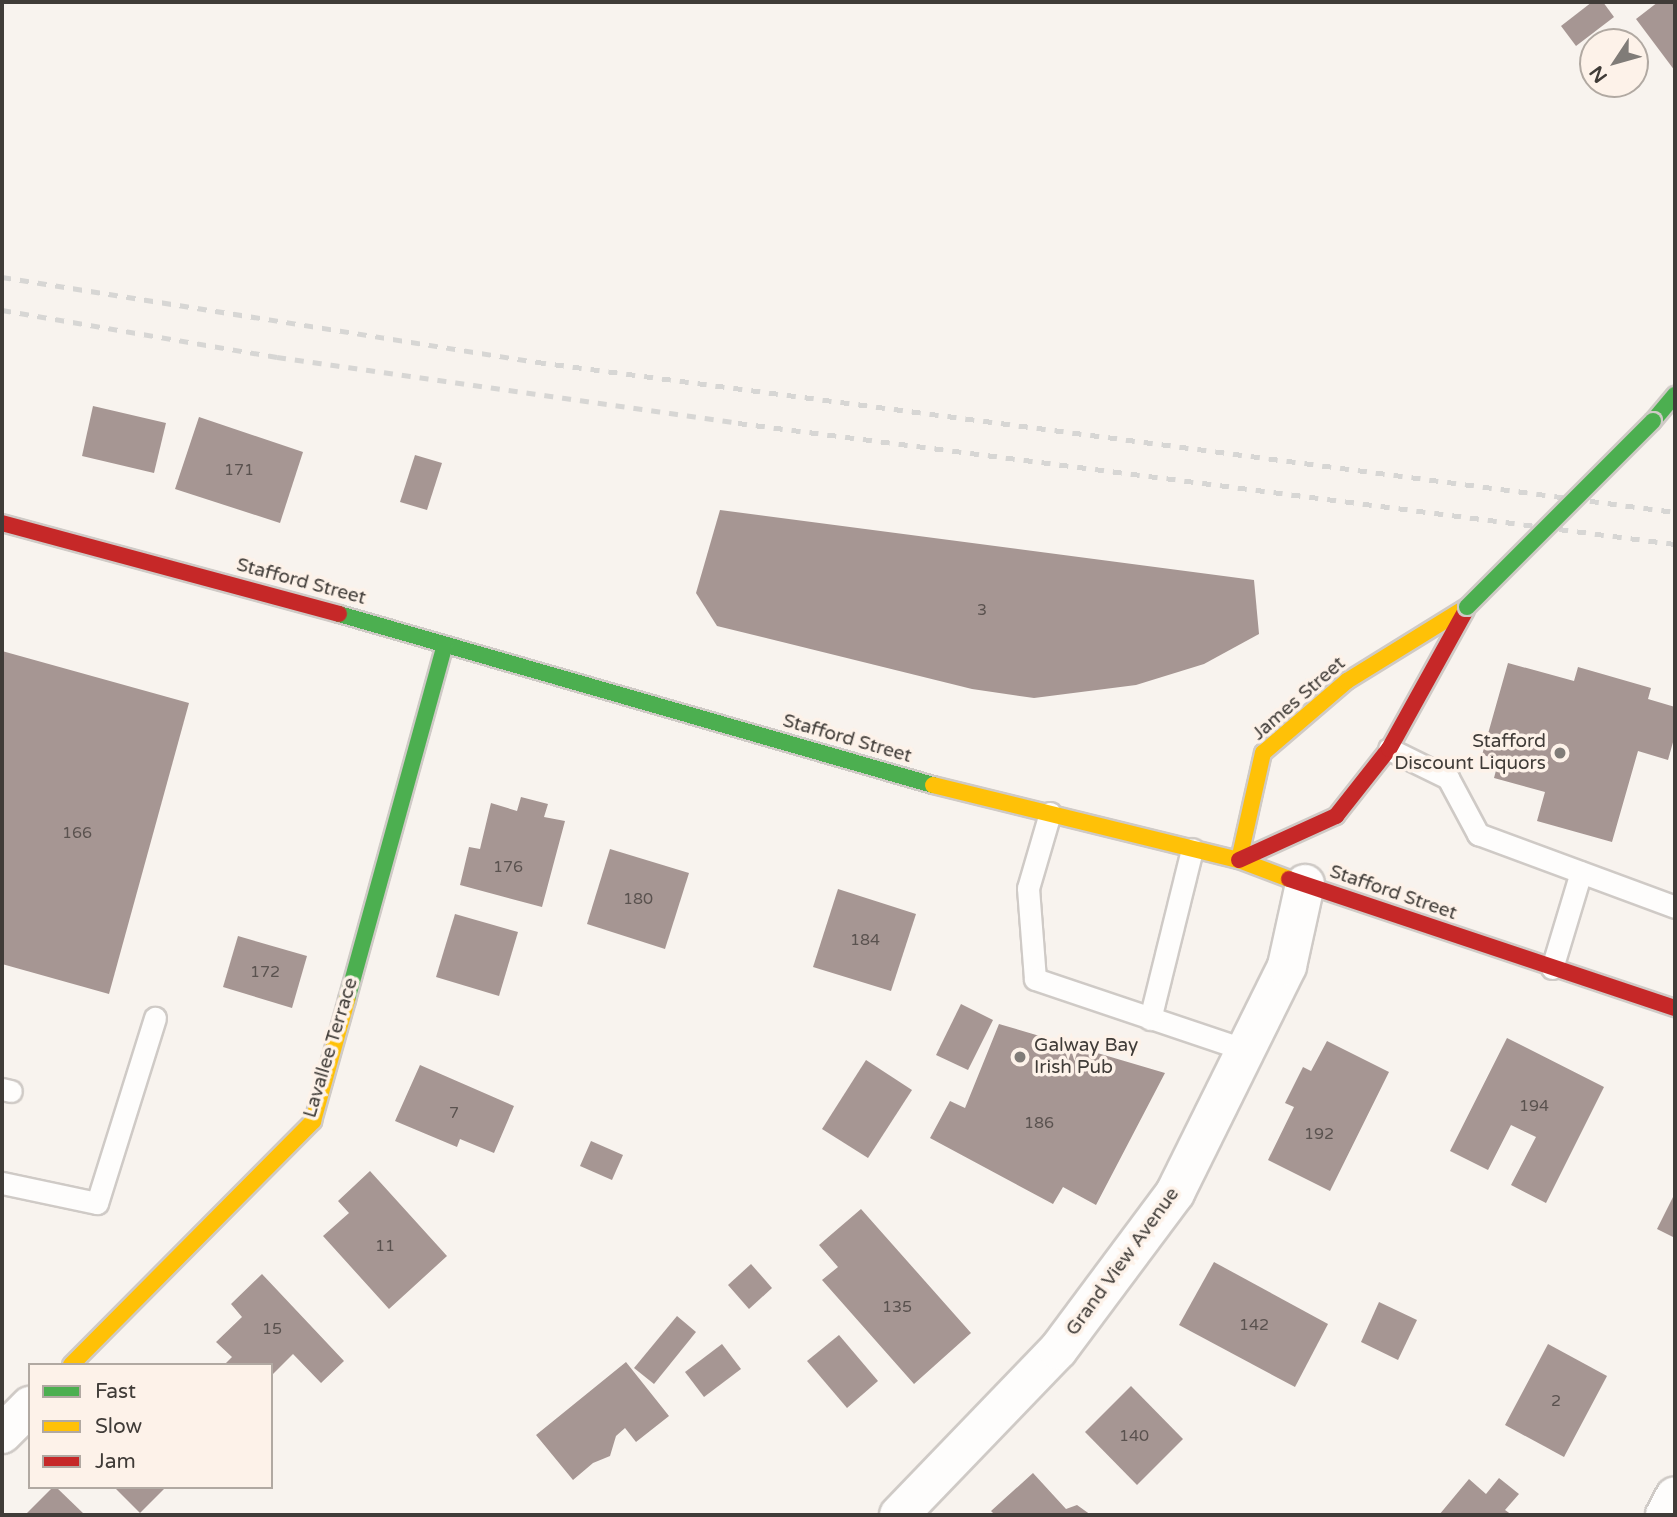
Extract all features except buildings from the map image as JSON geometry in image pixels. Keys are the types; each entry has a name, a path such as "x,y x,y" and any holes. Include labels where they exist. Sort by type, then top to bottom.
{"main road":[{"name":"James Street","path":"1239,860 1263,753 1347,681 1467,607 1675,396"},
{"name":"Stafford Street","path":"2,523 445,645 922,782 1239,860 1675,1008"},
{"name":"James Street","path":"1239,860 1336,816 1389,749 1467,607"},
{"name":"Lavallee Terrace","path":"73,1363 313,1121 445,645"}],"street":[{"name":"Grand View Avenue","path":"899,1515 1032,1379 1114,1279 1175,1194 1287,966 1305,884"},
{"path":"2,1434 28,1408"},
{"path":"1665,1515 1675,1496"}],"lane":[{"path":"1389,749 1448,778 1478,834 1675,907"},
{"path":"1050,813 1028,888 1035,979 1245,1050"},
{"path":"1150,1018 1192,849"},
{"path":"1552,968 1581,873"},
{"path":"2,1183 97,1202 155,1018"}],"railway":[{"path":"2,277 537,362 1675,512"},
{"path":"2,310 277,357 738,423 1675,544"}],"traffic: fast":[{"path":"1653,421 1675,395"},
{"path":"1467,607 1653,421"},
{"path":"339,614 933,785"},
{"path":"347,1000 445,645"}],"traffic: slow":[{"path":"1239,860 1263,753 1347,681 1467,607"},
{"path":"933,785 1239,860 1289,879"},
{"path":"73,1363 313,1121 347,1000"}],"traffic: jam":[{"path":"2,523 339,614"},
{"path":"1239,860 1336,816 1389,749 1466,610"},
{"path":"1289,879 1675,1008"}],"place":[{"name":"Stafford Discount Liquors","path":"1560,753"},
{"name":"Galway Bay Irish Pub","path":"1020,1057"}]}
